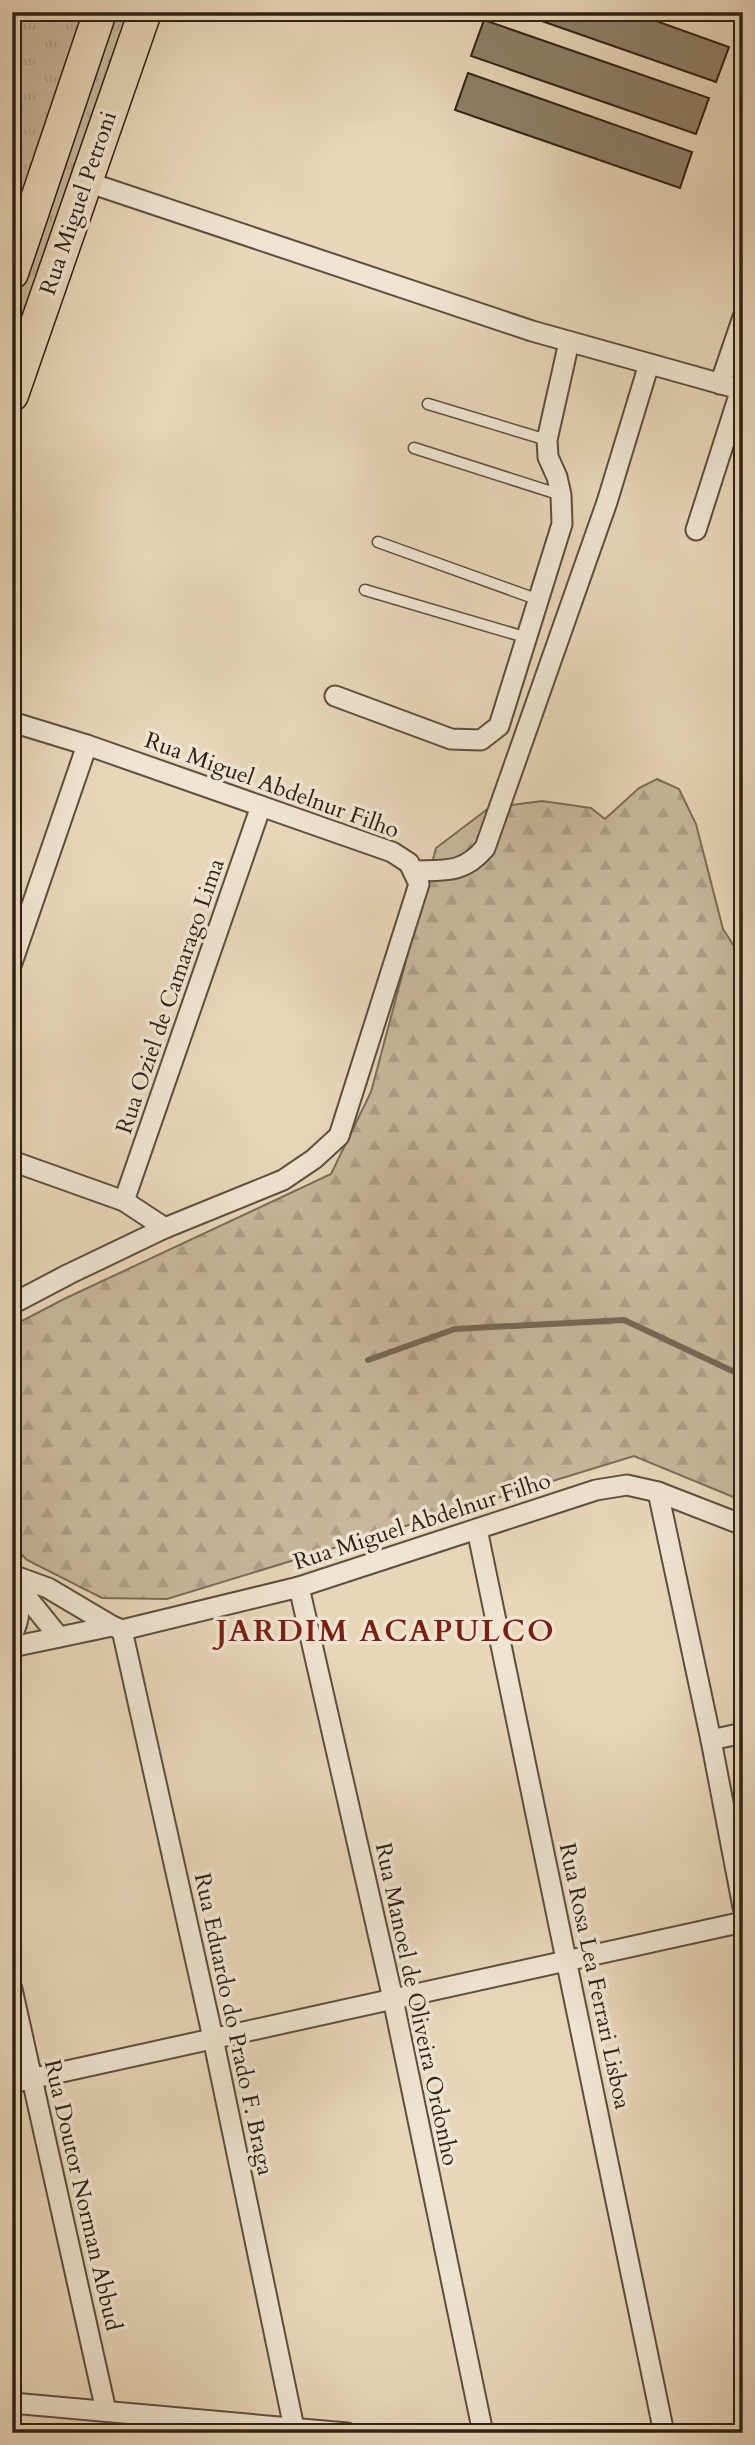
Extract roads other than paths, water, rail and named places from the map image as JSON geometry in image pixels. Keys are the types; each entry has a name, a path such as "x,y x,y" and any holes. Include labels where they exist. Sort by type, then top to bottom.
{"main road":[{"name":"Rua Miguel Petroni","path":"14,263 100,12"},
{"name":"Rua Miguel Petroni","path":"12,395 145,12"}],"street":[{"path":"85,181 569,342 742,390 696,530"},
{"path":"720,384 743,317"},
{"path":"335,696 451,738 481,740 499,726 562,524 561,495 548,457 547,440 569,342"},
{"path":"413,871 449,870 465,866 474,861 485,848 607,502 649,364"},
{"name":"Rua Miguel Abdelnur Filho","path":"12,722 88,745 392,852 409,863 419,884 339,1136 314,1159 283,1180 165,1228 12,1304"},
{"path":"12,964 88,745"},
{"name":"Rua Oziel de Camarago Lima","path":"124,1201 261,806"},
{"path":"12,1161 124,1201 165,1228"},
{"name":"Rua Miguel Abdelnur Filho","path":"12,1647 117,1628 299,1587 596,1490 627,1485 658,1492 743,1525"},
{"path":"658,1492 711,1740 743,1907"},
{"name":"Rua Rosa Lea Ferrari Lisboa","path":"477,1529 664,2433"},
{"path":"14,1579 48,1588 117,1628"},
{"path":"12,1634 18,1620 20,1602 14,1579"},
{"path":"14,1579 59,1637"},
{"name":"Rua Manoel de Oliveira Ordonho","path":"299,1587 393,1999 483,2433"},
{"name":"Rua Eduardo do Prado F. Braga","path":"117,1628 213,2038 294,2428"},
{"path":"711,1740 743,1733"},
{"path":"12,2083 743,1922"},
{"name":"Rua Doutor Norman Abbud","path":"12,1989 106,2411"},
{"path":"12,2403 347,2433"}],"lane":[{"path":"428,404 547,440"},
{"path":"414,448 561,495"},
{"path":"378,542 539,600"},
{"path":"365,590 528,638"}],"waterway":[{"path":"368,1360 455,1329 624,1320 743,1376"}],"district":[{"name":"JARDIM ACAPULCO","path":"386,1631"}]}
